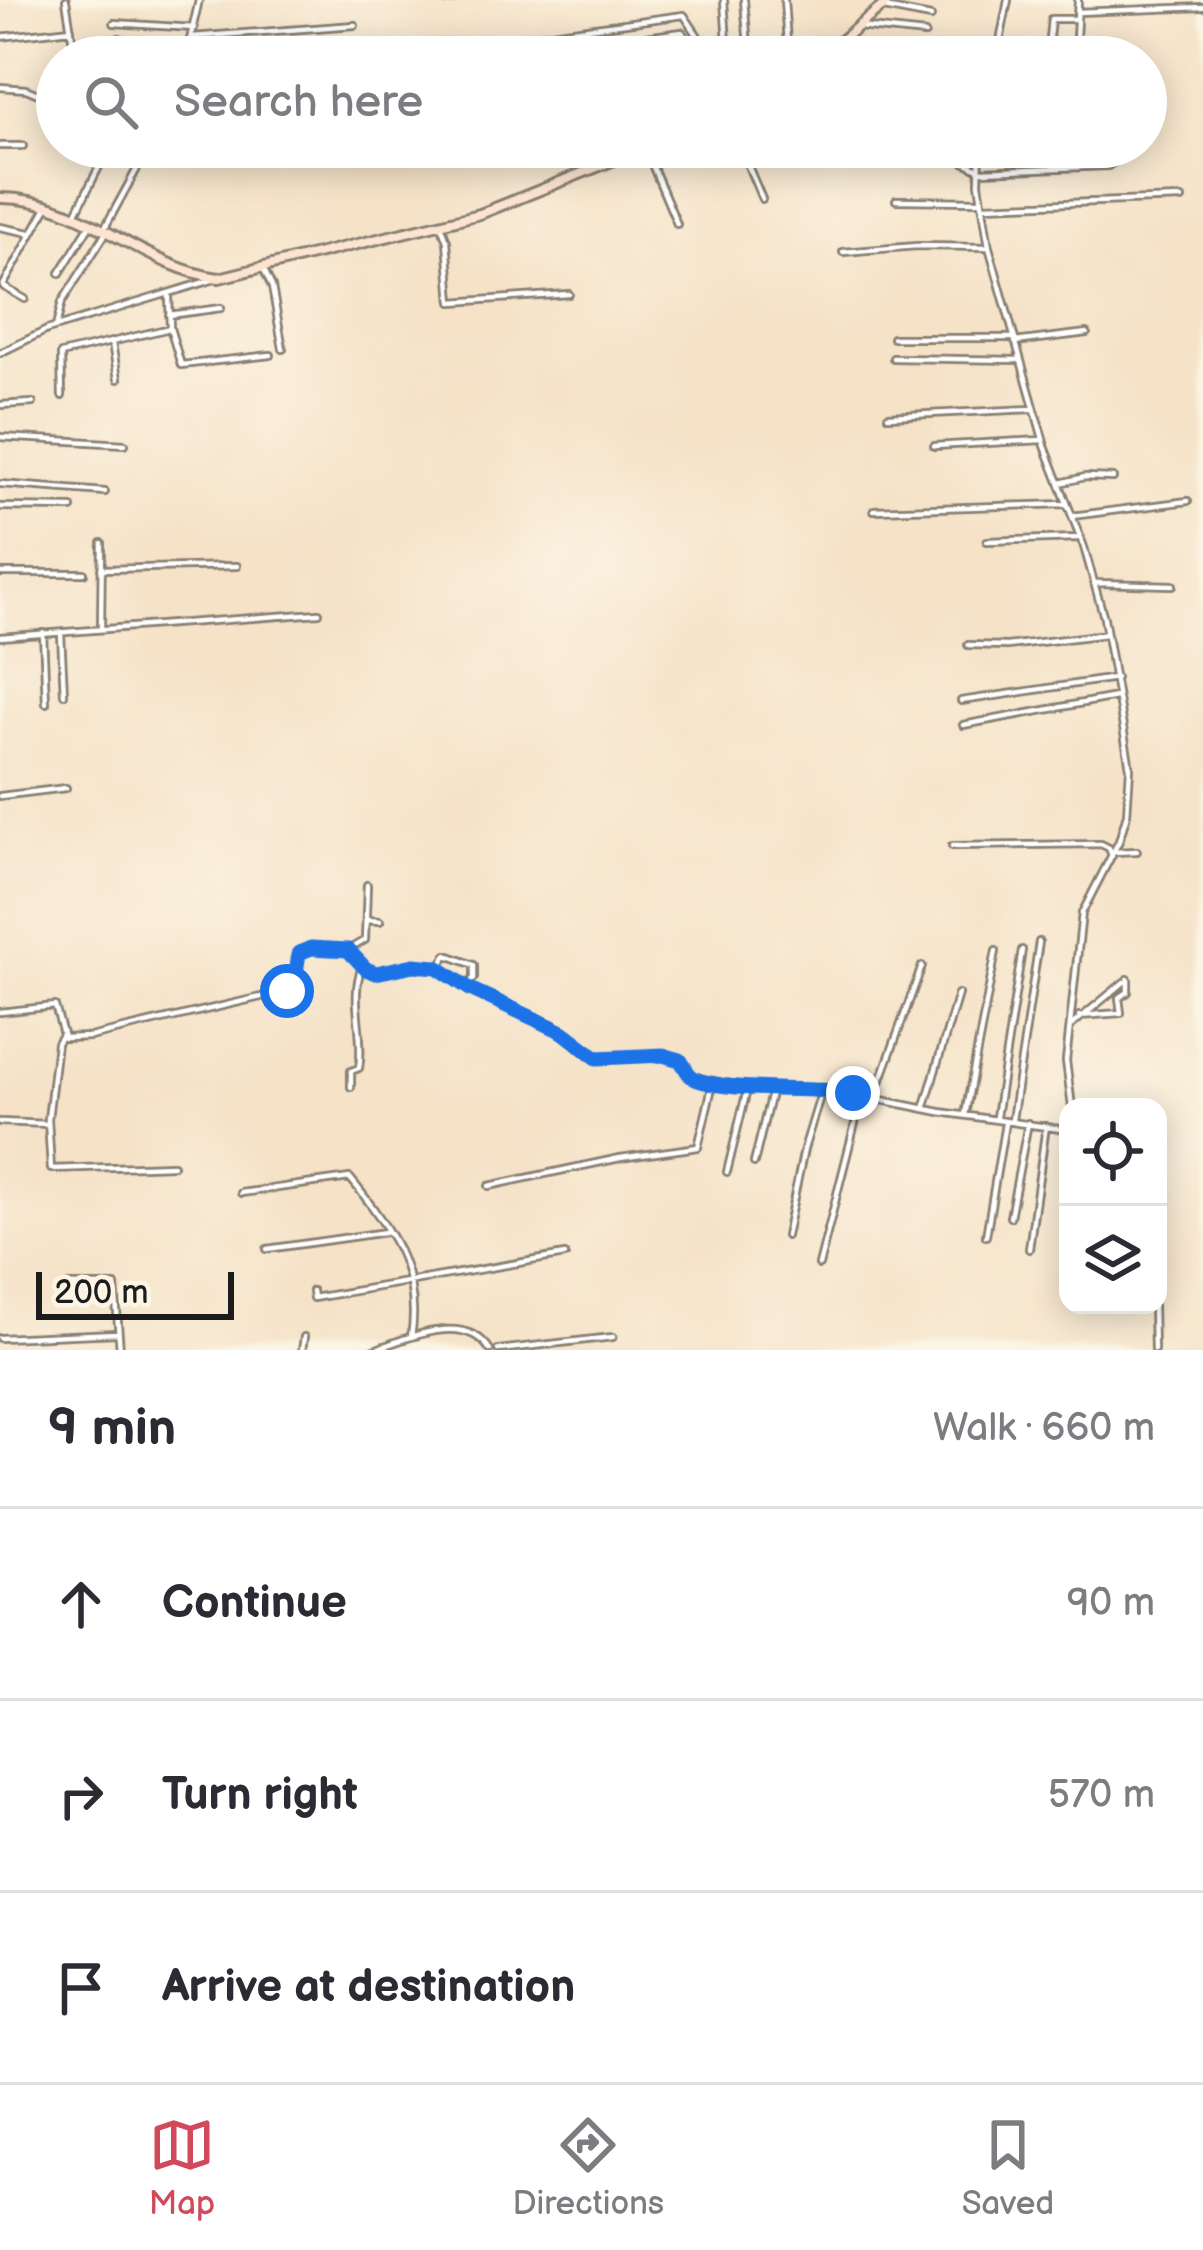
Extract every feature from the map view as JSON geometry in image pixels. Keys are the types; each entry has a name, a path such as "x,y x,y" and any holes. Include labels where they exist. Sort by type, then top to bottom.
{"main road":[{"path":"847,36 886,3"},
{"path":"0,198 49,204 192,272 219,278 480,214 594,168"}],"street":[{"path":"66,0 72,36"},
{"path":"192,36 200,0"},
{"path":"444,1 455,0"},
{"path":"724,0 727,36"},
{"path":"744,0 747,36"},
{"path":"784,0 787,36"},
{"path":"1001,36 1008,0"},
{"path":"1076,36 1078,0"},
{"path":"886,3 931,17"},
{"path":"1049,36 1051,19 1203,7"},
{"path":"535,36 685,15 697,36"},
{"path":"114,23 194,28"},
{"path":"206,36 355,25"},
{"path":"859,26 925,34"},
{"path":"0,37 71,29"},
{"path":"653,36 682,32 685,36"},
{"path":"0,88 36,94"},
{"path":"0,146 22,146"},
{"path":"74,217 98,168"},
{"path":"56,327 62,302 138,168"},
{"path":"654,168 677,224"},
{"path":"749,168 762,199"},
{"path":"974,168 1043,168"},
{"path":"978,170 989,248 1020,360 1081,538 1107,634 1130,768 1129,795 1113,854 1082,914 1066,1061 1071,1098"},
{"path":"896,200 982,204 1182,199"},
{"path":"25,299 1,286 49,204"},
{"path":"441,224 452,302 569,294"},
{"path":"60,274 91,225"},
{"path":"0,227 31,233"},
{"path":"843,252 917,246 989,248"},
{"path":"262,267 272,287 284,349"},
{"path":"0,353 56,327 219,278"},
{"path":"169,294 178,363 271,355"},
{"path":"169,315 221,308"},
{"path":"62,396 61,354 170,328"},
{"path":"892,338 1015,340 1087,333"},
{"path":"112,341 118,379"},
{"path":"893,358 1020,360"},
{"path":"0,405 33,403"},
{"path":"888,416 1034,409"},
{"path":"0,436 125,444"},
{"path":"934,446 1044,440"},
{"path":"1060,483 1085,477 1113,478"},
{"path":"0,484 105,491"},
{"path":"1072,516 1188,501"},
{"path":"874,510 1067,504"},
{"path":"0,506 73,508"},
{"path":"987,541 1081,538"},
{"path":"101,629 102,543"},
{"path":"101,569 237,566"},
{"path":"0,573 84,573"},
{"path":"1094,583 1173,585"},
{"path":"0,637 319,613"},
{"path":"61,632 64,694"},
{"path":"43,633 46,703"},
{"path":"968,645 1007,646 1107,634"},
{"path":"961,700 1116,678"},
{"path":"963,725 1119,696"},
{"path":"0,796 66,788"},
{"path":"952,846 1101,844 1113,854"},
{"path":"1113,854 1137,850"},
{"path":"0,1012 55,1006 62,1035 68,1039 287,991 294,986 295,963 302,951 348,950 365,940 367,886"},
{"path":"365,920 380,921"},
{"path":"986,1236 1040,942"},
{"path":"348,950 364,966 381,973 414,965 439,968 467,987 554,1027 597,1058 670,1056 680,1060 692,1077 713,1083 823,1088 1059,1128"},
{"path":"995,1119 1022,950"},
{"path":"965,1115 996,951"},
{"path":"439,968 447,955 473,965 474,978 467,987"},
{"path":"351,1087 351,1071 359,1068 362,1049 358,994 359,972 364,966"},
{"path":"875,1098 922,966"},
{"path":"1069,1030 1079,1016 1126,980 1128,992 1119,998 1121,1013 1079,1016"},
{"path":"924,1108 958,994"},
{"path":"62,1035 57,1043 48,1124 51,1169 173,1165"},
{"path":"489,1186 620,1158 698,1148 713,1083"},
{"path":"727,1172 747,1088"},
{"path":"786,1236 804,1149 823,1088"},
{"path":"754,1163 772,1089"},
{"path":"819,1264 862,1095"},
{"path":"0,1121 48,1124"},
{"path":"1010,1217 1028,1124"},
{"path":"1028,1250 1046,1126"},
{"path":"242,1192 350,1178 405,1258 411,1337"},
{"path":"268,1249 390,1231"},
{"path":"312,1291 313,1298 565,1255"},
{"path":"68,1286 115,1286 120,1350"},
{"path":"1153,1314 1154,1350"},
{"path":"374,1350 411,1337 463,1330 494,1350 613,1337"},
{"path":"0,1338 117,1333"},
{"path":"302,1350 304,1337"}],"route":[{"path":"287,991 294,986 299,953 333,947 352,952 376,973 414,965 441,969 470,989 563,1032 597,1058 663,1055 680,1060 692,1077 701,1080 853,1093"}]}
